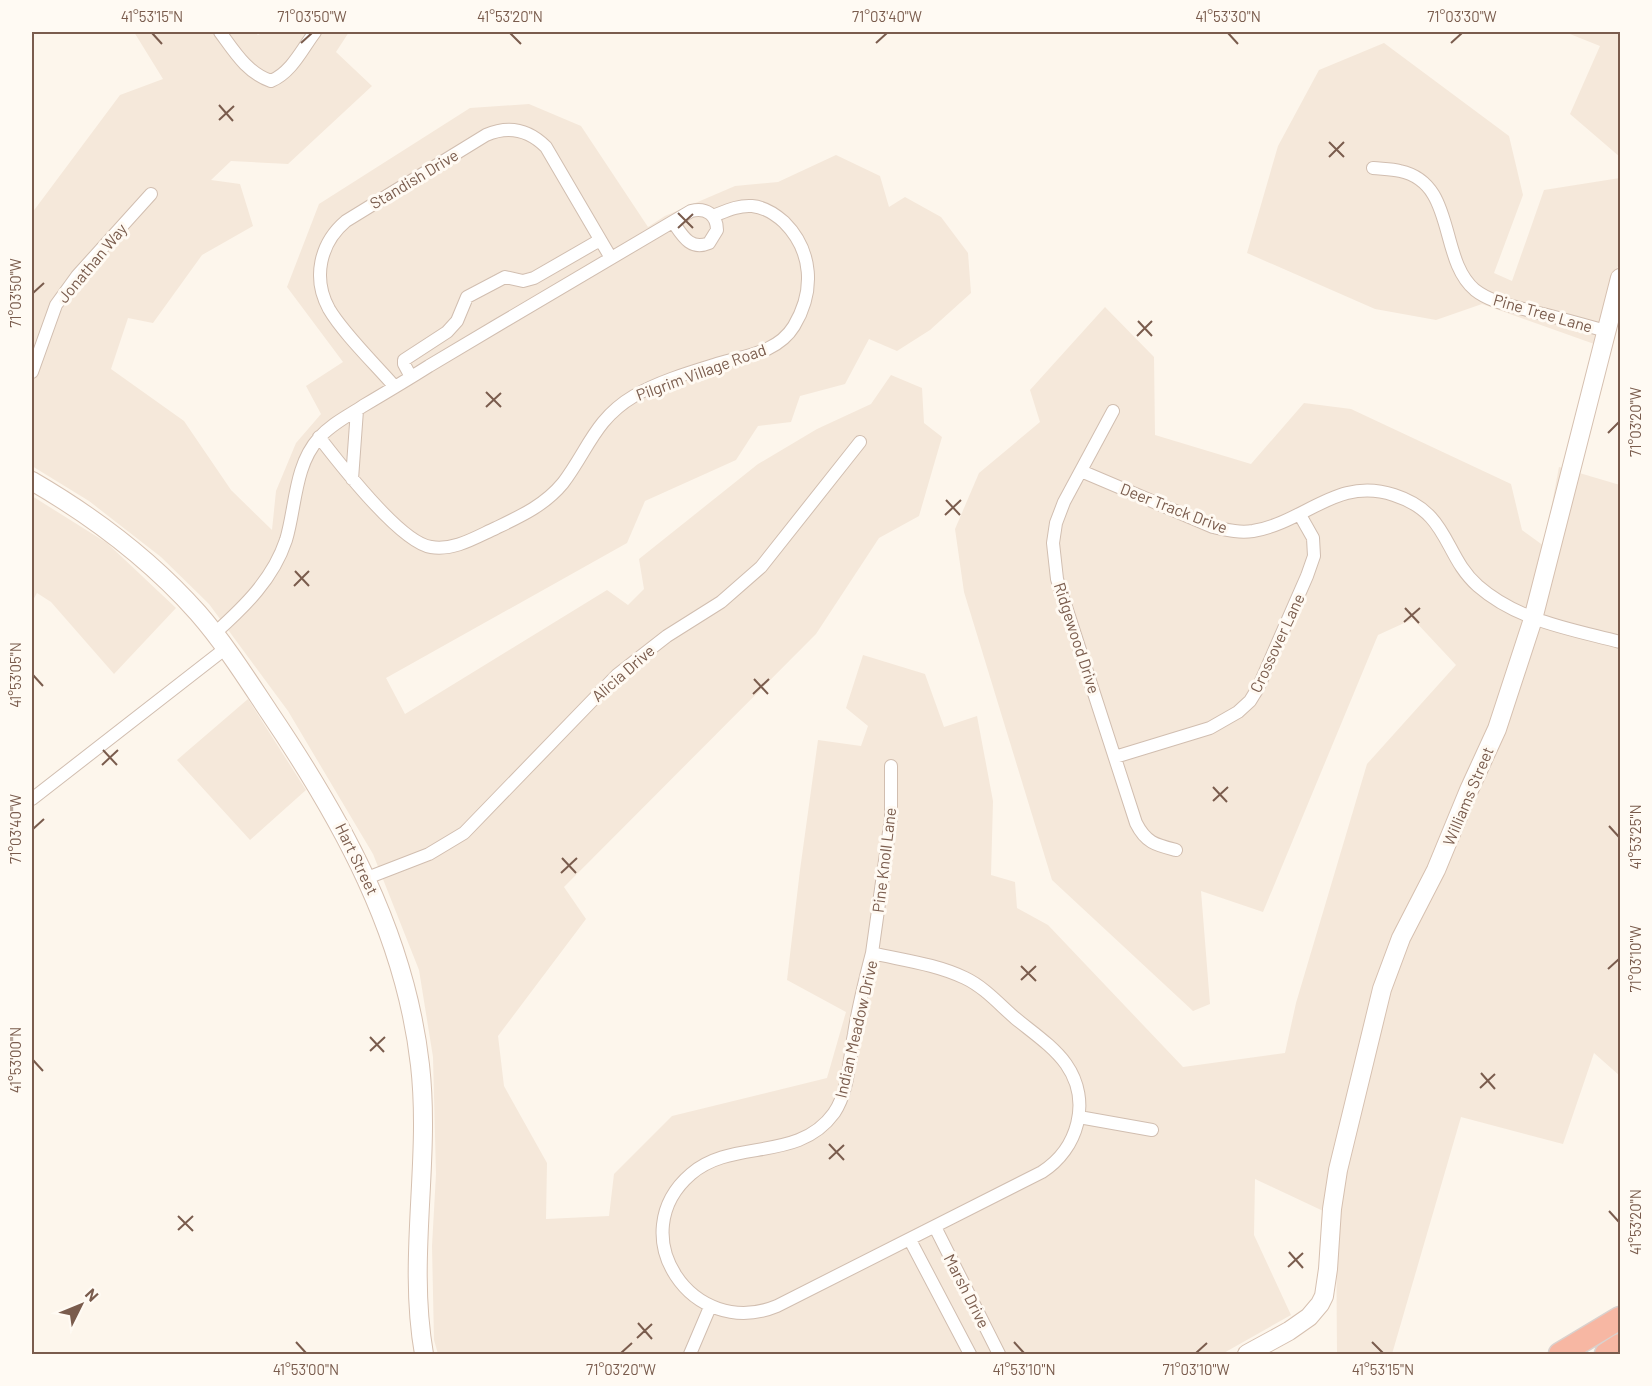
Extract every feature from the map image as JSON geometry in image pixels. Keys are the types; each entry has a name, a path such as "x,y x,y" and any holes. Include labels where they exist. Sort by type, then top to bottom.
{"highway":[{"path":"1560,1354 1620,1318"},
{"path":"1606,1354 1620,1346"}],"street":[{"path":"220,32 250,69 271,81 281,76 291,66 315,32"},
{"name":"Standish Drive","path":"395,387 336,320 325,300 321,270 323,251 331,235 346,221 486,135 506,129 528,133 546,147 611,258"},
{"name":"Pine Tree Lane","path":"1373,168 1402,171 1426,186 1442,211 1454,258 1461,272 1475,290 1495,300 1606,331"},
{"name":"Jonathan Way","path":"32,372 56,305 77,276 151,194"},
{"name":"Pilgrim Village Road","path":"32,799 221,640 275,566 289,529 302,468 319,437 336,423 696,209 713,216 737,207 759,207 781,220 801,245 808,262 806,288 795,324 780,341 758,353 702,369 652,387 633,397 616,409 597,428 568,476 541,504 518,518 461,543 440,548 419,543 385,515 352,479 319,437"},
{"path":"673,222 688,242 693,245 704,245 716,235 717,225 713,216"},
{"path":"411,377 404,360 447,332 457,321 467,297 505,277 523,281 534,278 600,240"},
{"name":"Williams Street","path":"1247,1354 1301,1323 1316,1310 1323,1296 1327,1279 1332,1209 1338,1170 1382,989 1398,945 1436,870 1497,729 1533,619 1620,278"},
{"path":"352,479 357,410"},
{"name":"Ridgewood Drive","path":"1113,411 1064,502 1056,523 1053,543 1054,560 1057,579 1140,830 1155,845 1176,850"},
{"name":"Alicia Drive","path":"367,878 429,854 465,834 617,675 667,636 721,602 761,567 860,442"},
{"name":"Deer Track Drive","path":"1081,471 1213,527 1233,532 1274,526 1300,515 1331,497 1349,492 1382,492 1405,499 1426,512 1435,521 1462,567 1479,586 1505,604 1533,619 1620,642"},
{"name":"Hart Street","path":"32,481 80,510 119,538 178,591 221,640 316,784 349,840 367,878 391,938 404,979 420,1065 423,1140 418,1204 418,1288 419,1324 424,1354"},
{"name":"Crossover Lane","path":"1115,757 1210,728 1232,717 1250,701 1265,676 1314,556 1313,538 1300,515"},
{"name":"Pine Knoll Lane","path":"872,953 890,826 891,766"},
{"name":"Indian Meadow Drive","path":"872,953 953,973 979,987 1065,1063 1076,1085 1079,1117 1071,1141 1062,1156 1049,1167 910,1240 770,1309 740,1314 710,1306 696,1299 684,1288 668,1261 663,1229 666,1214 671,1199 685,1179 704,1165 726,1156 793,1144 815,1131 830,1118 840,1101 872,953"},
{"path":"1079,1117 1152,1130"},
{"name":"Marsh Drive","path":"935,1227 999,1354"},
{"name":"Marsh Drive","path":"910,1240 970,1354"},
{"path":"690,1354 710,1306"}],"shaded area":[{"path":"134,32 255,32 258,35 263,32 349,32 336,52 372,86 288,164 231,161 211,180 240,184 253,226 202,255 153,323 128,318 111,369 184,421 231,490 272,530 276,491 296,443 321,414 306,386 343,362 287,287 319,204 470,108 529,104 581,126 648,227 665,216 735,186 778,182 836,155 880,176 889,207 905,197 941,217 968,253 971,293 930,330 897,351 869,339 845,384 800,396 791,422 758,426 736,460 645,501 627,543 386,678 405,714 607,590 628,605 644,589 639,559 758,464 817,429 871,404 891,375 922,388 924,423 942,437 919,516 879,538 816,634 564,887 586,919 498,1036 504,1086 547,1163 546,1219 609,1216 614,1174 672,1116 827,1078 846,1012 787,980 818,740 861,746 868,726 846,708 863,655 925,674 944,727 977,716 993,801 991,875 1015,882 1017,908 1048,925 1183,1067 1285,1053 1296,1003 1367,764 1456,665 1413,619 1378,635 1263,912 1201,891 1210,1004 1193,1011 1052,880 964,592 955,529 979,473 1040,422 1030,390 1105,307 1154,357 1155,435 1251,464 1304,403 1351,409 1511,484 1522,530 1544,546 1559,467 1620,485 1620,1076 1594,1053 1563,1144 1461,1117 1392,1354 1337,1354 1336,1217 1255,1179 1254,1235 1291,1315 1222,1354 438,1354 434,1340 432,1246 436,1174 433,1057 419,970 373,854 288,711 209,604 161,557 89,501 32,466 32,213 120,95 163,79"},
{"path":"1565,32 1620,32 1620,157 1570,114 1600,46"},
{"path":"1384,43 1509,136 1523,195 1494,273 1512,281 1544,190 1620,178 1620,258 1597,345 1482,304 1436,320 1375,309 1247,253 1278,146 1319,70"},
{"path":"32,496 107,543 176,608 114,674 51,602 37,593 32,602"},
{"path":"248,699 306,790 250,840 177,760"}]}
